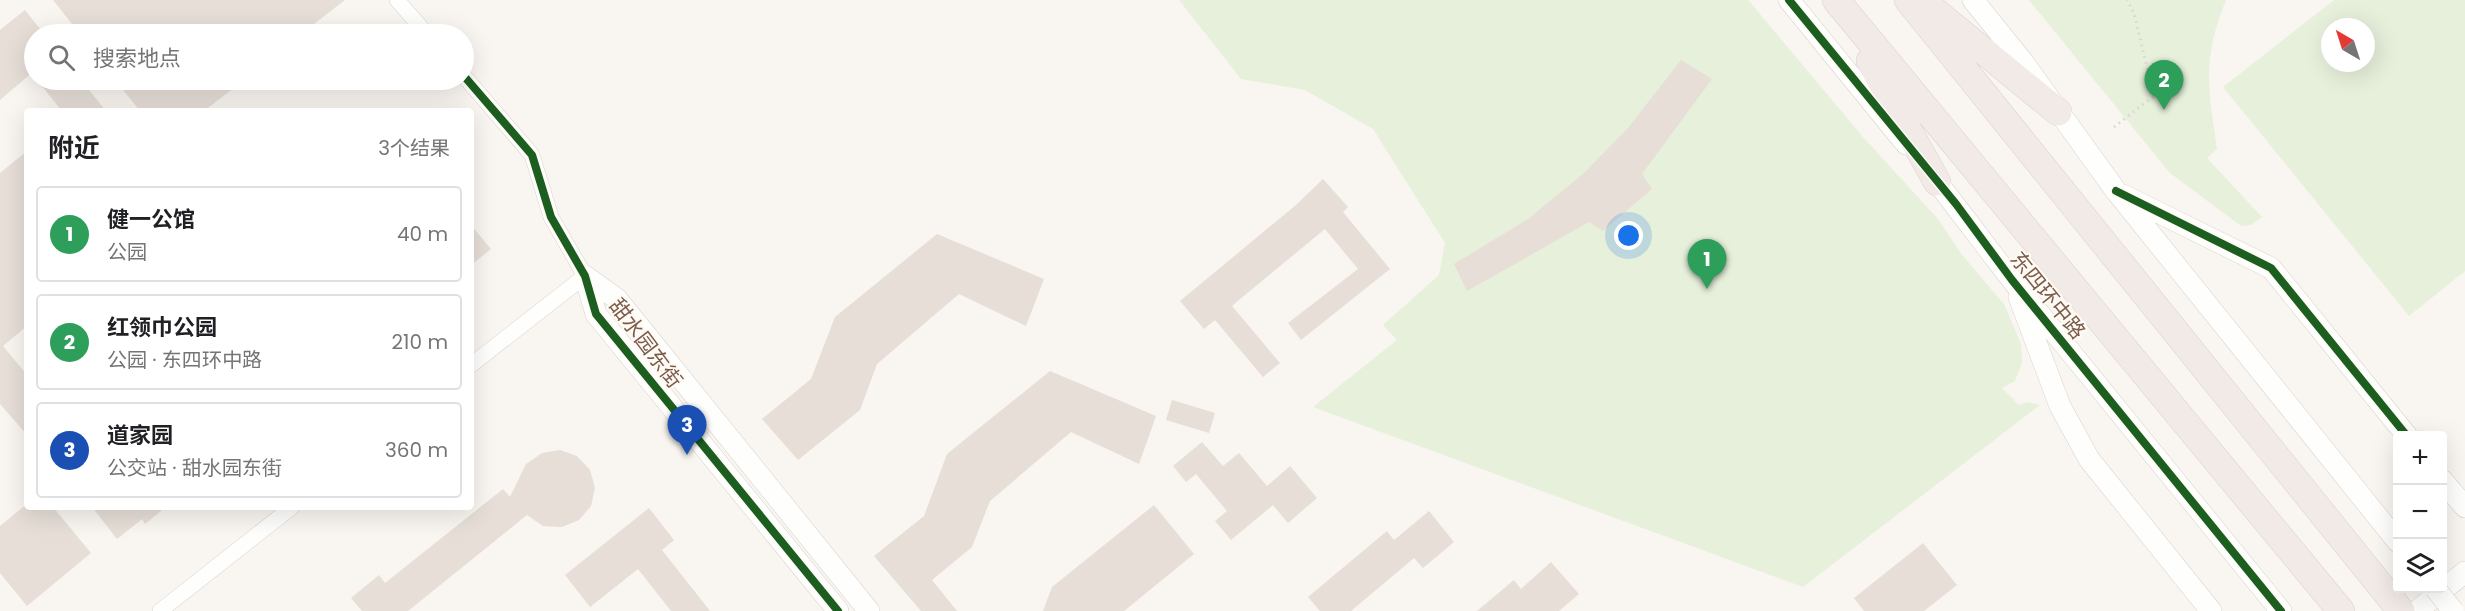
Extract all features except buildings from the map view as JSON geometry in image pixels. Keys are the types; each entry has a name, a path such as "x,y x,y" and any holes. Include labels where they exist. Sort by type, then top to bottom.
{"highway":[{"path":"1908,0 2401,611"},
{"path":"1922,0 2058,112"},
{"path":"1838,2 1937,182"},
{"name":"东四环中路","path":"1838,2 2341,611"}],"street":[{"path":"397,0 418,24"},
{"name":"东四环中路","path":"1789,0 1937,182 2012,280 2281,611"},
{"path":"1973,0 2116,191 2395,539"},
{"name":"甜水园东街","path":"474,88 532,155 551,217 585,276 596,314 838,611"},
{"path":"2116,191 2271,268 2404,431"},
{"path":"474,363 585,276"},
{"name":"甜水园东街","path":"585,276 617,299 869,611"},
{"path":"2012,280 2060,406 2089,459 2211,611"},
{"path":"2446,485 2465,507"},
{"path":"160,611 288,510"},
{"path":"2417,611 2465,572"}],"path":[{"path":"2114,127 2154,96 2134,13 2127,0"}],"green space":[{"path":"1179,0 1748,0 1863,137 1938,219 1962,255 2004,304 2021,344 2022,363 2015,381 2002,388 2019,405 2028,402 2040,405 1803,587 1313,407 1397,340 1383,325 1439,275 1445,243 1373,129 1305,90 1241,79"},
{"path":"2029,0 2226,0 2218,21 2210,57 2211,108 2217,149 2207,158 2262,217 2251,225 2241,226 2170,173"},
{"path":"2334,0 2465,0 2465,271 2409,316 2223,87"}],"cycle path":[{"path":"1789,0 1956,204 2012,280 2281,611"},
{"path":"474,88 532,155 551,217 585,276 596,314 838,611"},
{"path":"2116,191 2271,268 2403,431"}],"place":[{"name":"红领巾公园","path":"2164,110"},
{"name":"健一公馆","path":"1707,289"},
{"name":"道家园","path":"687,455"}]}
